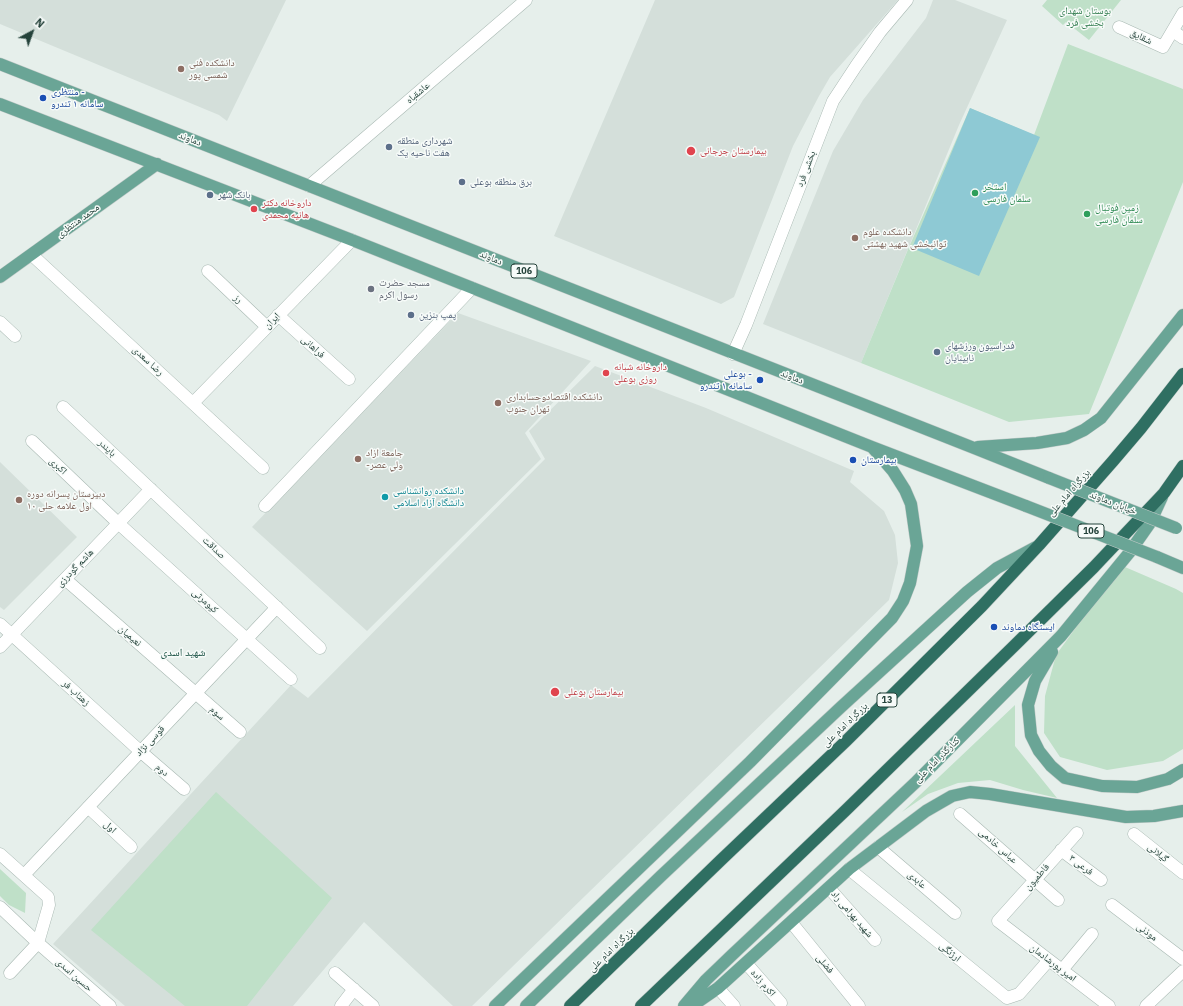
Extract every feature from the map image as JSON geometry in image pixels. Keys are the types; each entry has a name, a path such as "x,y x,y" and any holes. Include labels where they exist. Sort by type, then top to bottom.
{"highway":[{"name":"بزرگراه امام علی","path":"570,1006 846,741 982,606 1039,545 1141,428 1183,374"},
{"path":"641,1006 846,810 1094,567 1164,493 1183,466"}],"main road":[{"name":"دماوند","path":"0,64 1049,478"},
{"name":"106","path":"0,104 352,240 872,447 1183,568"},
{"name":"محمد منتظری","path":"2,272 32,255 157,164"},
{"path":"974,448 1037,443 1067,438 1084,430 1101,418 1183,315"},
{"path":"495,1006 750,762 892,618 903,601 910,583 917,546 911,504 905,490 893,471 872,447"},
{"name":"خیابان دماوند","path":"1049,478 1180,529"},
{"name":"کنارگذر امام علی","path":"684,1006 706,980 916,782 1061,636 1129,553 1150,523 1164,493"},
{"path":"526,1006 660,876 967,592 997,568 1039,545"},
{"path":"1162,559 1183,575"},
{"path":"1061,636 1035,681 1028,705 1030,734 1039,751 1051,766 1065,778 1102,786 1137,787 1168,778 1183,770"},
{"path":"692,1006 718,988 849,869 926,811 952,796 970,792 990,794 1126,817 1154,816 1183,811"}],"street":[{"name":"عاشقباه","path":"309,186 526,0"},
{"name":"بخشی فرد","path":"734,354 833,101 864,54 907,0"},
{"path":"1178,35 1183,13"},
{"name":"شقایق","path":"1119,27 1164,47 1178,35"},
{"name":"ایران","path":"193,403 352,240"},
{"name":"رضا سعدی","path":"32,255 263,468"},
{"name":"رز","path":"208,271 267,327"},
{"path":"265,506 472,288"},
{"name":"فراهانی","path":"278,315 349,379"},
{"path":"0,322 15,336"},
{"name":"بایندر","path":"63,407 151,489"},
{"name":"اکبری","path":"32,441 118,523"},
{"name":"هاشم گودرزی","path":"0,647 151,489"},
{"name":"صداقت","path":"151,489 320,648"},
{"name":"کیومرثی","path":"118,523 291,679"},
{"name":"نعیمیان","path":"65,579 195,693"},
{"name":"قوسی نژاد","path":"24,875 277,607"},
{"name":"زهتاب فر","path":"0,624 140,751"},
{"name":"سوم","path":"195,693 240,732"},
{"name":"دوم","path":"140,751 184,789"},
{"name":"اول","path":"88,807 131,847"},
{"name":"عباس خادمی","path":"960,814 1058,900"},
{"name":"فاطمیون","path":"998,921 1077,833"},
{"name":"گیلانی","path":"1134,834 1183,873"},
{"name":"عابدی","path":"878,847 955,913"},
{"name":"فرعی ۳","path":"1061,850 1101,880"},
{"path":"0,854 48,897 49,905 38,943 10,973"},
{"name":"ارژنگی","path":"849,869 1007,998 1019,994 1050,960"},
{"name":"شهید بهرامی راد","path":"829,888 875,940"},
{"name":"موذنی","path":"1112,906 1183,959"},
{"name":"حسین اسدی","path":"0,907 38,943 110,1006"},
{"name":"امیر پورشادمان","path":"998,921 1109,1006"},
{"name":"فضلی","path":"791,922 859,1006"},
{"path":"1062,970 1092,934"},
{"name":"اکرم زاده","path":"746,963 781,1003"},
{"path":"1146,1006 1183,971"},
{"path":"335,973 373,1006"},
{"path":"718,988 734,1006"},
{"path":"341,1006 354,989"}],"shaded area":[{"name":"دانشکده فنی شمسی پور","path":"0,0 286,0 227,121 219,115 0,24"},
{"name":"بیمارستان جرجانی","path":"655,0 898,0 830,77 793,146 734,297 721,304 554,236"},
{"name":"دانشکده علوم توانبخشی شهید بهشتی","path":"933,0 955,0 1007,20 959,125 861,363 763,324 833,151 863,100 926,18"},
{"path":"458,313 591,361 525,433 541,459 367,631 252,527"},
{"name":"بیمارستان بوعلی","path":"595,366 706,408 854,471 850,482 884,511 895,535 898,563 889,600 472,1006 453,1006 364,922 293,1006 125,1006 53,944 291,685 308,698 545,459 529,431"},
{"name":"دبیرستان پسرانه دوره اول علامه حلی ۱۰","path":"0,462 77,537 4,610 0,607"}],"green space":[{"name":"بوستان شهدای بخشی فرد","path":"1047,0 1121,0 1089,40 1066,22 1063,25 1042,6"},
{"path":"1068,44 1183,89 1183,182 1089,414 1009,422 861,363 909,247 970,108 1034,135"},
{"path":"1125,567 1183,593 1183,749 1163,761 1107,770 1060,757 1044,733 1045,696 1056,655 1077,626"},
{"path":"1015,705 1015,746 1057,798 990,780 958,783 928,794 902,812"},
{"path":"216,792 332,898 247,1006 185,1006 91,930"},
{"path":"0,869 26,893 25,913 9,905 0,896"}],"water":[{"name":"استخر سلمان فارسی","path":"970,108 1040,137 979,276 912,248"}],"place":[{"name":"دانشکده فنی شمسی پور","path":"181,69"},
{"name":"منتظری - سامانه ۱ تندرو","path":"43,98"},
{"name":"شهرداری منطقه هفت ناحیه یک","path":"389,147"},
{"name":"بیمارستان جرجانی","path":"691,151"},
{"name":"برق منطقه بوعلی","path":"462,182"},
{"name":"استخر سلمان فارسی","path":"975,193"},
{"name":"بانک شهر","path":"210,195"},
{"name":"داروخانه دکتر هانیه محمدی","path":"254,209"},
{"name":"زمین فوتبال سلمان فارسی","path":"1087,214"},
{"name":"دانشکده علوم توانبخشی شهید بهشتی","path":"855,238"},
{"name":"مسجد حضرت رسول اکرم","path":"371,289"},
{"name":"پمپ بنزین","path":"411,315"},
{"name":"فدراسیون ورزشهای نابینایان","path":"937,352"},
{"name":"داروخانه شبانه روزی بوعلی","path":"606,373"},
{"name":"بوعلی - سامانه ۱ تندرو","path":"760,380"},
{"name":"دانشکده اقتصادوحسابداری تهران جنوب","path":"498,403"},
{"name":"جامعة ازاد -ولي عصر","path":"358,459"},
{"name":"بیمارستان","path":"853,460"},
{"name":"دانشکده روانشناسی دانشگاه آزاد اسلامی","path":"385,497"},
{"name":"دبیرستان پسرانه دوره اول علامه حلی ۱۰","path":"19,500"},
{"name":"ایستگاه دماوند","path":"994,627"},
{"name":"بیمارستان بوعلی","path":"555,692"}],"district":[{"name":"شهید اسدی","path":"183,653"}]}
